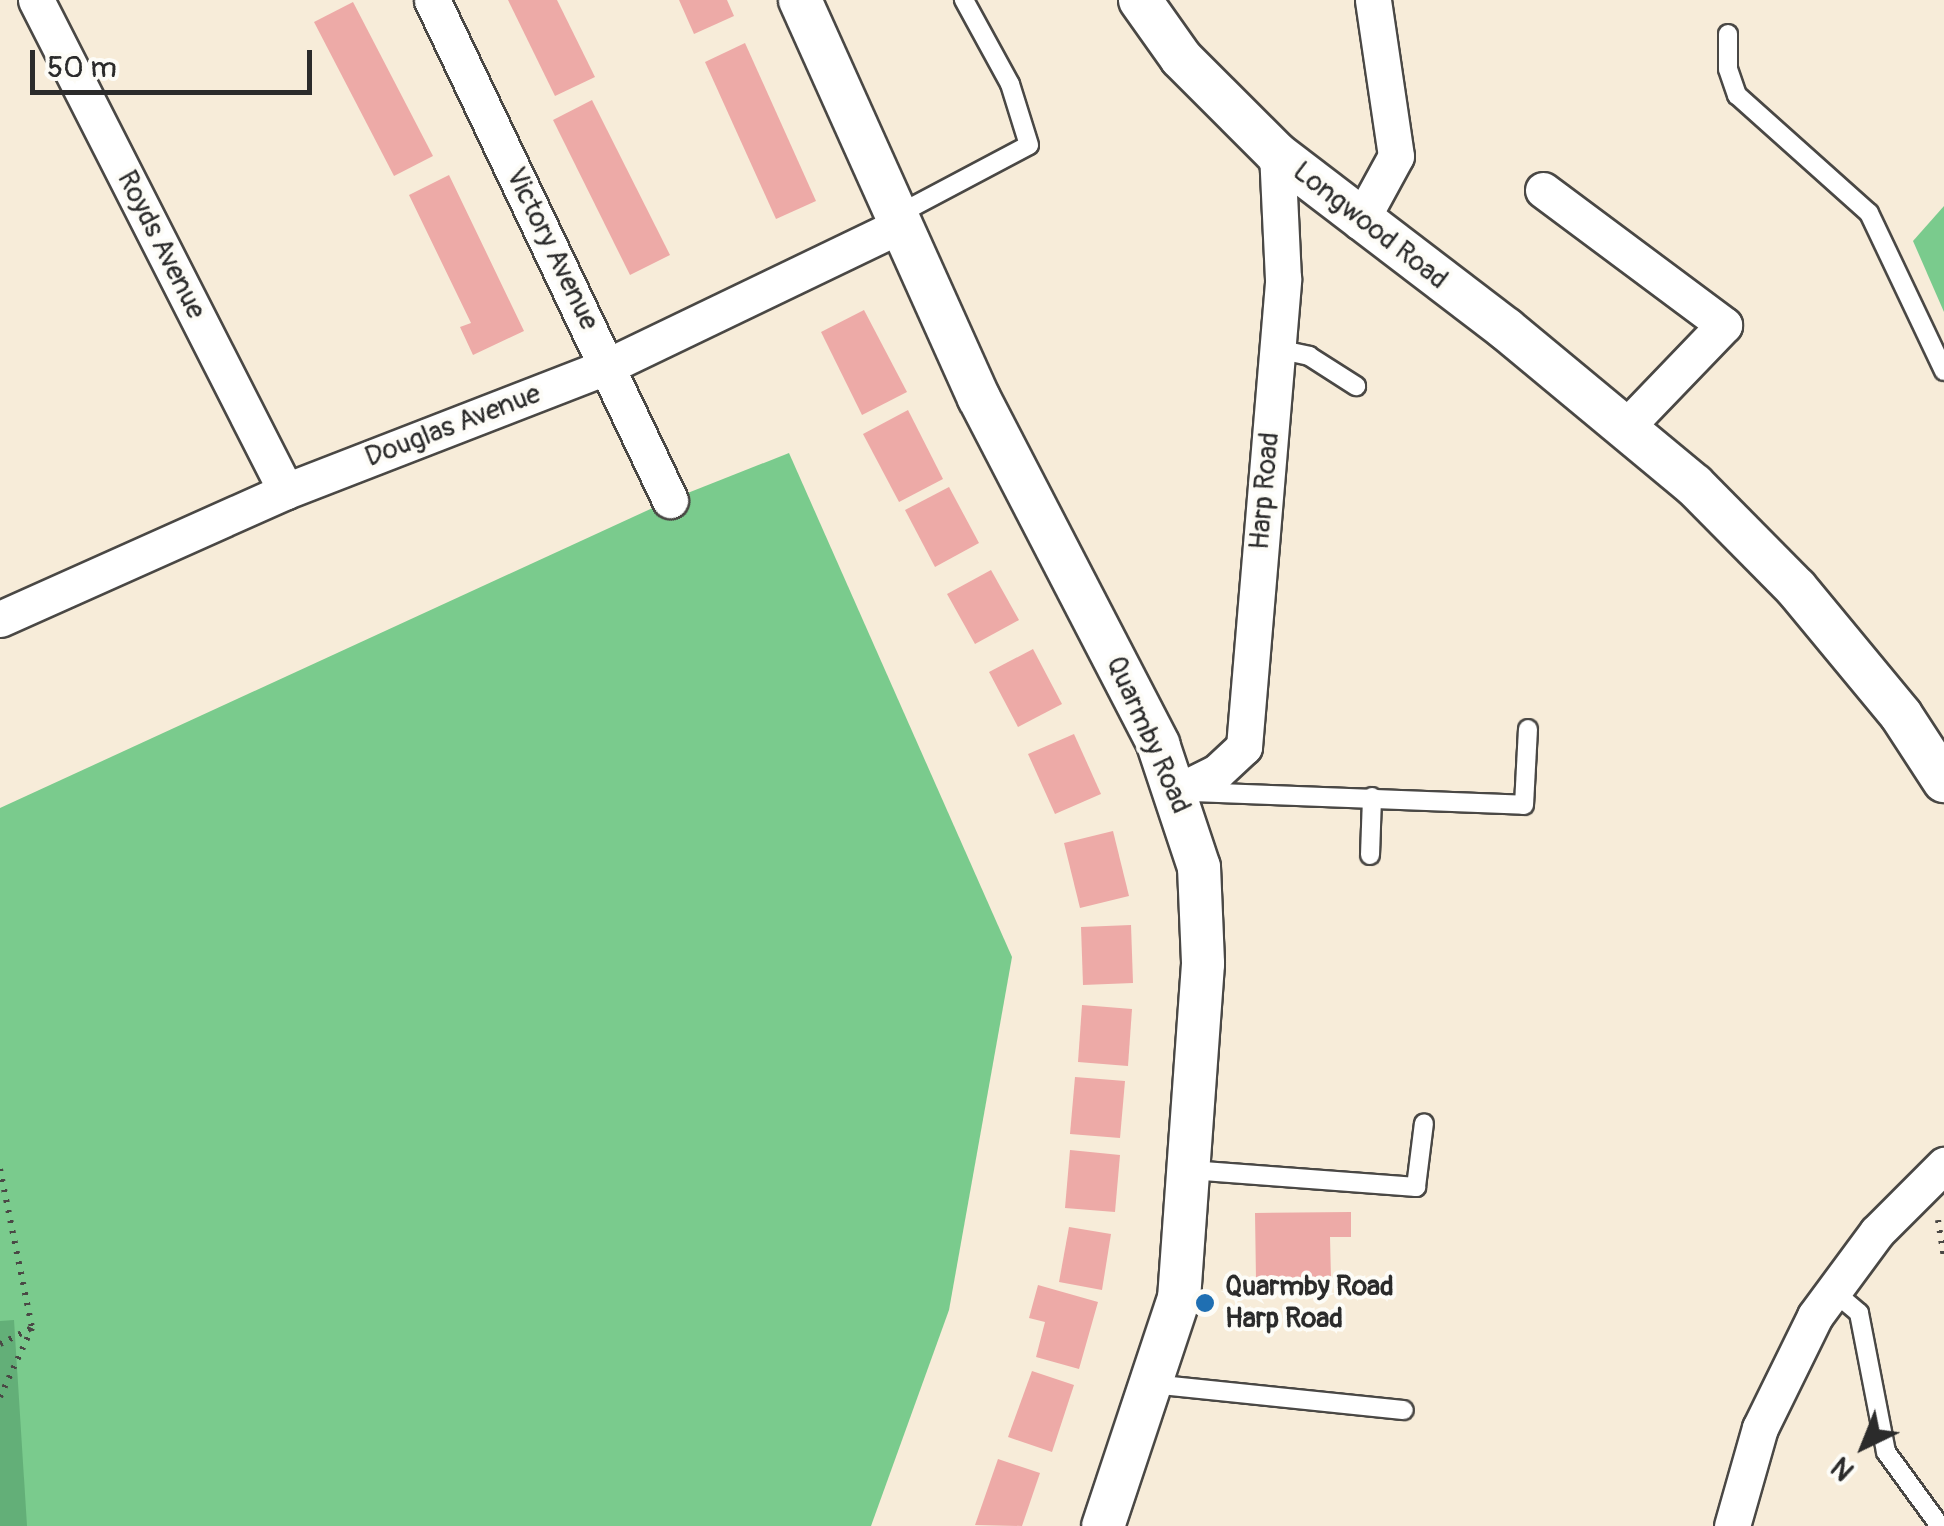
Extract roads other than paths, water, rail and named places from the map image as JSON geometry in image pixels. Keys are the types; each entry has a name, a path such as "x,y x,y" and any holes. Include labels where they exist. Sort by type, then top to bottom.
{"street":[{"name":"Royds Avenue","path":"36,0 286,491"},
{"name":"Victory Avenue","path":"432,0 670,500"},
{"name":"Quarmby Road","path":"800,0 979,398 1136,697 1177,792 1205,907 1179,1298 1103,1526"},
{"name":"Longwood Road","path":"1140,0 1181,58 1277,154 1694,485 1796,588 1901,715 1944,781"},
{"path":"1360,222 1396,156 1373,0"},
{"name":"Harp Road","path":"1177,792 1217,772 1244,747 1283,279 1277,154"},
{"path":"1543,190 1724,325 1625,428"},
{"name":"Douglas Avenue","path":"0,619 286,491 608,366 899,220"},
{"path":"1732,1526 1760,1428 1833,1291 1877,1232 1944,1165"}],"lane":[{"path":"899,220 1029,146 1010,84 964,0"},
{"path":"1728,34 1728,69 1738,94 1868,212 1944,371"},
{"path":"1278,350 1310,356 1356,386"},
{"path":"1177,792 1524,805 1528,729"},
{"path":"1370,855 1372,797"},
{"path":"1190,1170 1416,1187 1424,1123"},
{"path":"1833,1291 1860,1313 1886,1452 1940,1526"},
{"path":"1150,1384 1404,1410"}],"place":[{"name":"Quarmby Road Harp Road","path":"1205,1303"}]}
